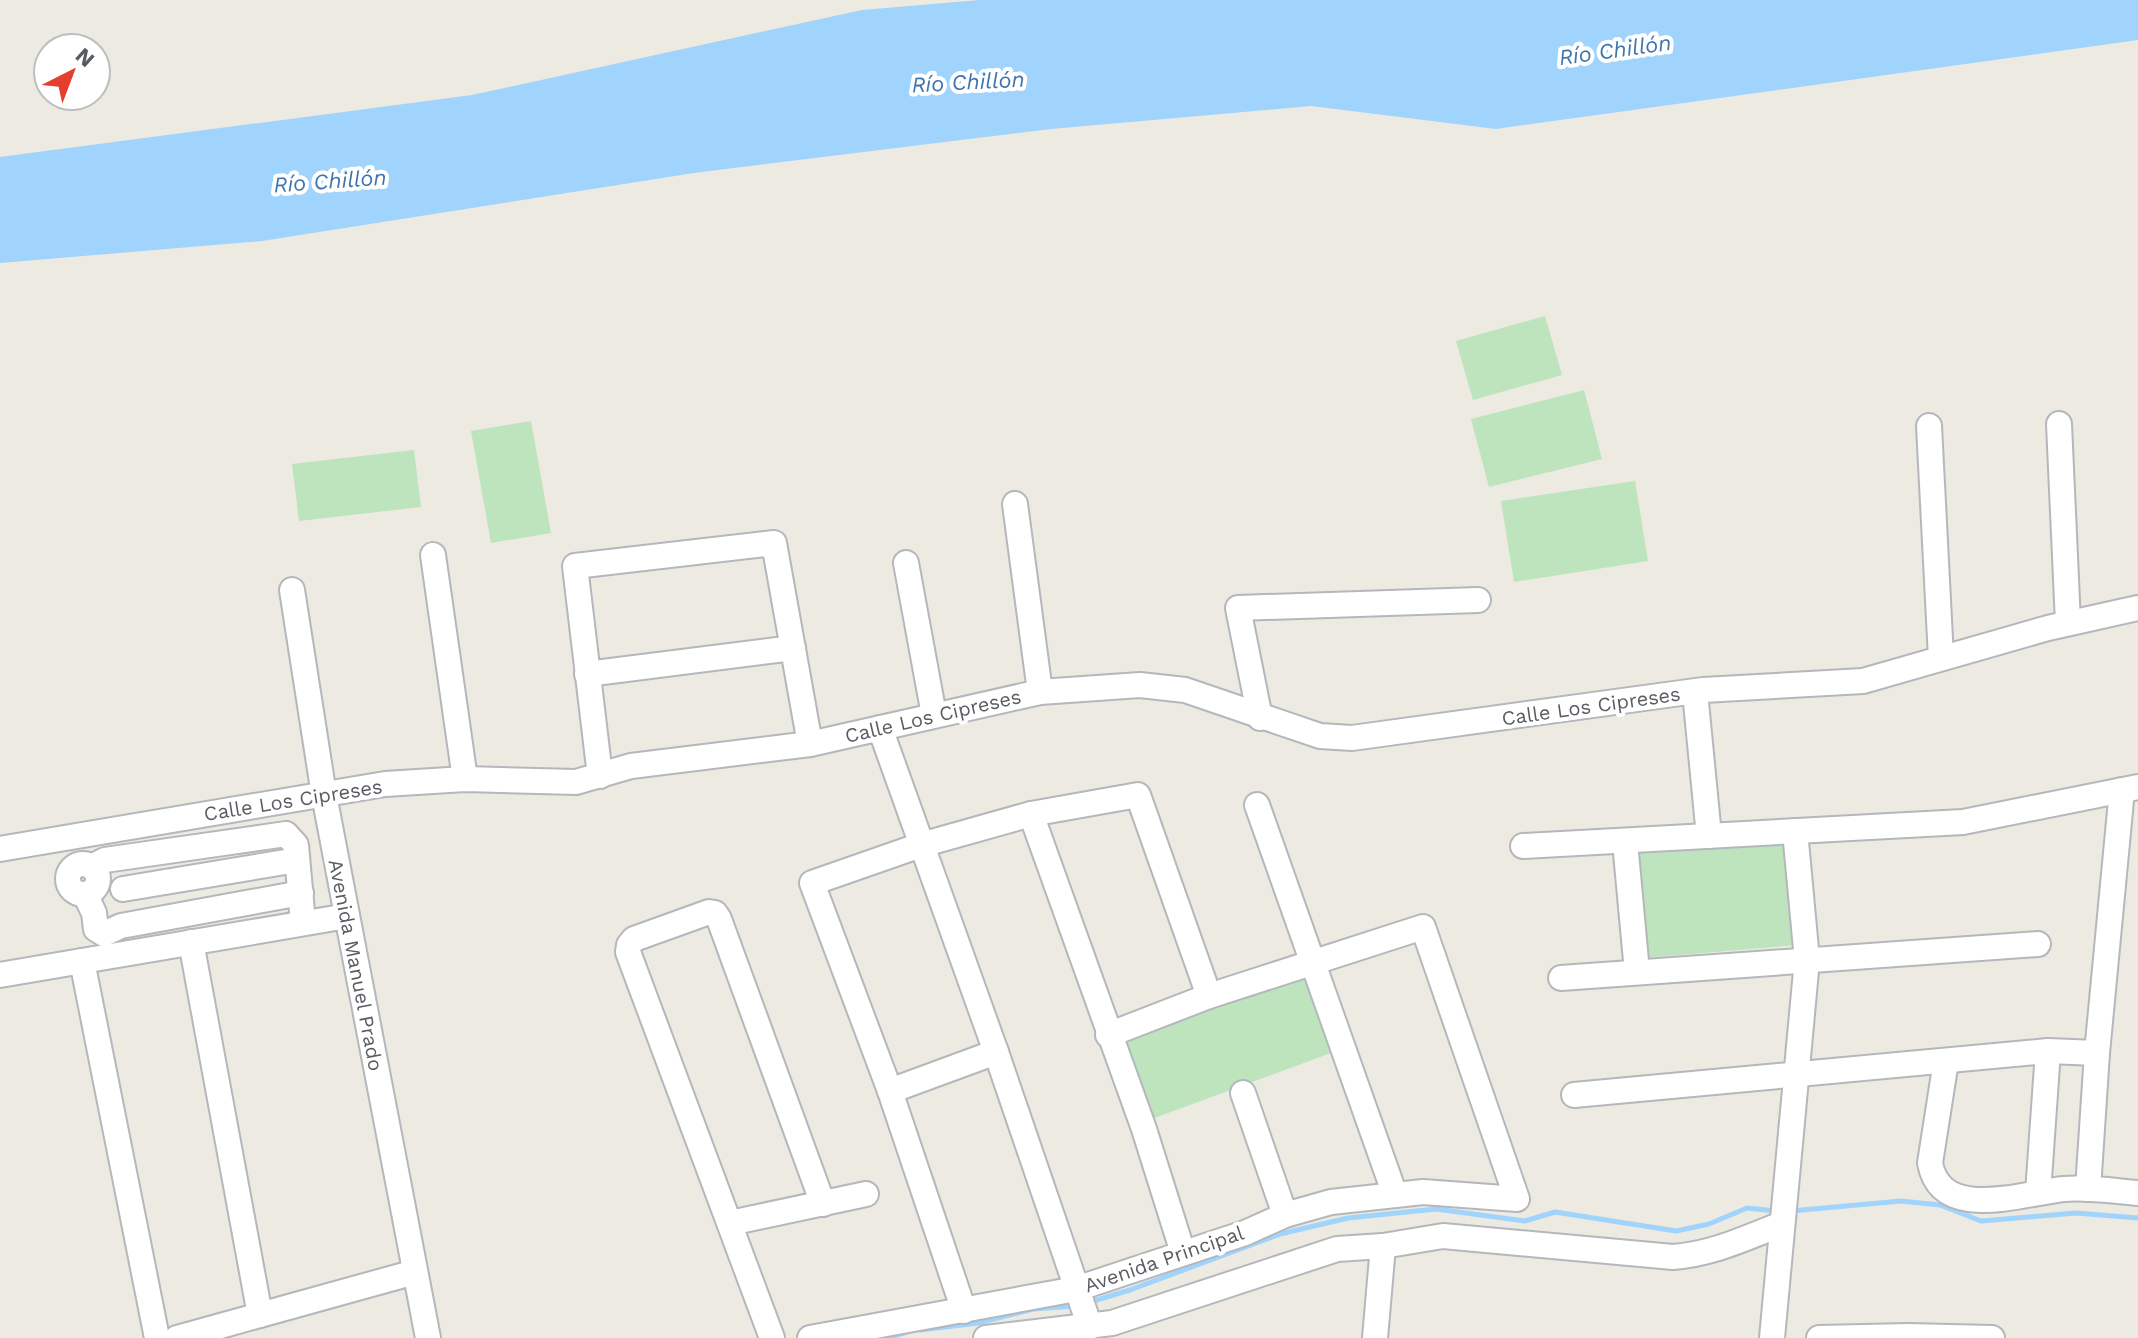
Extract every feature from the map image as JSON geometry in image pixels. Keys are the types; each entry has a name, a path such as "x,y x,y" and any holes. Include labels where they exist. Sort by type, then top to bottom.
{"street":[{"path":"2059,424 2068,623"},
{"path":"1929,426 1941,658"},
{"path":"1015,504 1040,692"},
{"path":"600,776 575,566 774,543 810,744"},
{"path":"433,555 465,779"},
{"path":"906,563 934,715"},
{"name":"Avenida Manuel Prado","path":"292,590 324,795 428,1338"},
{"path":"1260,718 1238,608 1478,600"},
{"name":"Calle Los Cipreses","path":"0,849 385,784 465,779 576,782 631,766 810,744 1040,692 1164,686 1185,690 1320,736 1352,738 1695,692 1863,681 2068,623 2138,608"},
{"path":"587,674 793,648"},
{"path":"1695,692 1709,836"},
{"path":"880,728 996,1052 1082,1307"},
{"path":"1523,846 1963,822 2130,788 2097,1053 2088,1189"},
{"path":"964,1311 890,1091 812,883 921,845 1031,814 1138,795 1209,996"},
{"path":"1257,805 1395,1195"},
{"path":"1031,814 1144,1129 1183,1253"},
{"path":"1772,1338 1807,960 1795,831"},
{"path":"301,893 128,925 106,921 73,891 68,880 76,866 286,834 296,845 301,893 303,923"},
{"path":"1625,842 1637,972"},
{"path":"123,889 297,860"},
{"path":"101,863 123,889 128,925"},
{"path":"772,1338 628,952 634,939 709,912 715,913 823,1204"},
{"path":"0,975 347,916"},
{"name":"Avenida Principal","path":"986,1338 1082,1307 1183,1253 1245,1233 1285,1215 1331,1202 1423,1192 1517,1199 1423,927 1313,962"},
{"path":"191,942 260,1315"},
{"path":"1561,978 2038,944"},
{"path":"82,961 157,1338"},
{"path":"1108,1035 1209,996 1313,962"},
{"path":"1574,1095 2048,1051 2097,1053"},
{"path":"2038,1193 2048,1051"},
{"path":"890,1091 996,1052"},
{"path":"1946,1061 1930,1163 1938,1185 1960,1199 1991,1200 2088,1189 2138,1193"},
{"path":"1243,1093 1285,1215"},
{"path":"730,1223 866,1194"},
{"name":"Avenida Principal","path":"810,1338 964,1311 1082,1307 1132,1318 1337,1249 1383,1246 1443,1236 1673,1257 1701,1255 1782,1224"},
{"path":"1375,1338 1383,1246"},
{"path":"177,1338 415,1272"},
{"path":"1819,1338 1992,1338"}],"green space":[{"path":"1545,316 1562,375 1473,400 1456,341"},
{"path":"1584,390 1602,459 1489,487 1471,419"},
{"path":"531,421 551,533 491,543 471,431"},
{"path":"414,450 421,507 299,521 292,464"},
{"path":"1635,481 1648,561 1514,582 1501,501"},
{"path":"1786,839 1797,945 1644,958 1634,853"},
{"path":"1311,973 1339,1050 1149,1120 1120,1043"}],"water":[{"name":"Río Chillón","path":"980,0 2138,0 2138,40 1496,129 1311,106 1051,129 694,173 262,241 0,263 0,157 472,95 862,10"}],"waterway":[{"path":"1791,1211 1901,1201 1940,1205 1981,1221 2076,1213 2138,1218"},
{"path":"1090,1302 1280,1234 1348,1218 1436,1209 1525,1221 1555,1212 1676,1231 1709,1224 1747,1208 1777,1211"},
{"path":"921,1330 978,1323 1033,1309 1076,1306"},
{"path":"887,1338 907,1332"}]}
